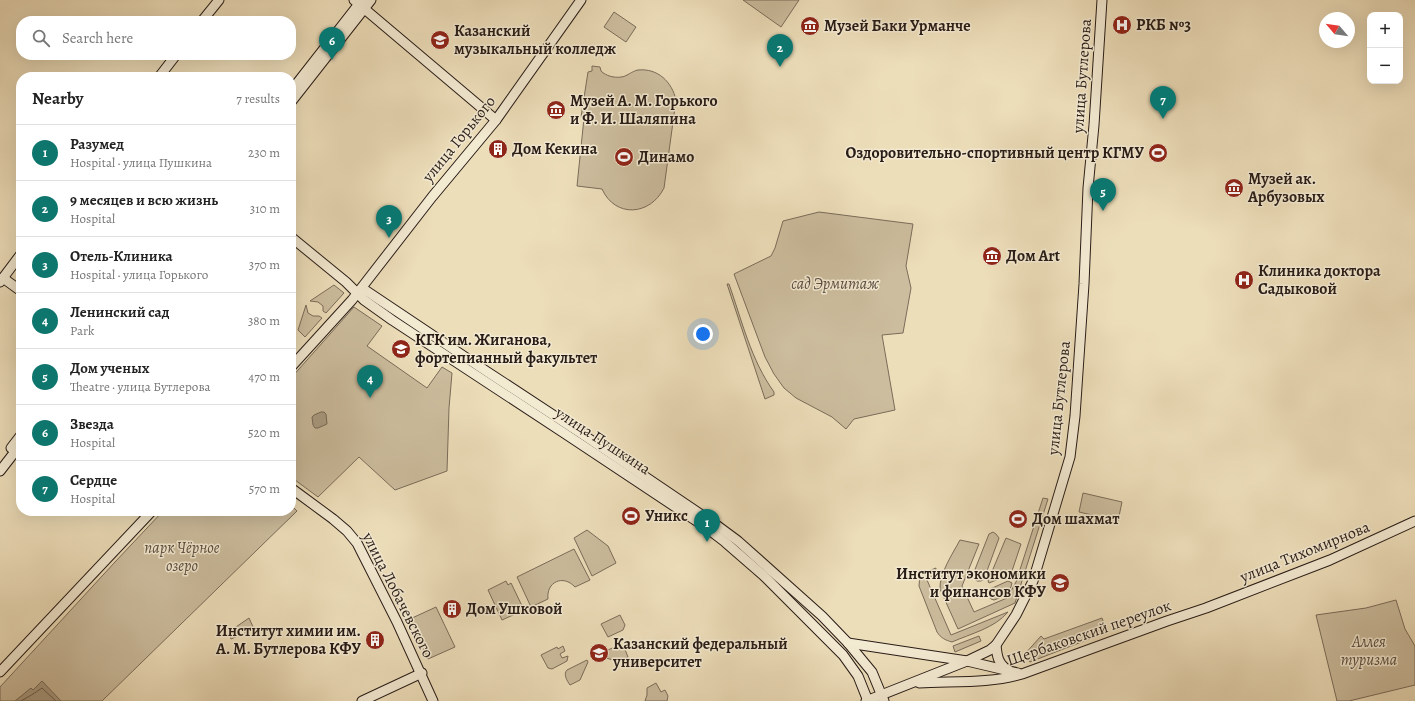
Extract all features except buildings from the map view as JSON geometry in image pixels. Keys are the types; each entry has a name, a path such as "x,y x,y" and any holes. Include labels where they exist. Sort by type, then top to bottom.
{"main road":[{"path":"206,16 219,0"},
{"path":"296,85 360,3 371,0"},
{"name":"улица Горького","path":"296,361 360,291 432,197 496,120 581,0"},
{"name":"улица Бутлерова","path":"867,701 883,698 910,683 967,661 990,650 996,645 1016,615 1034,581 1070,456 1075,416 1084,284 1088,188 1094,125 1102,0"},
{"path":"296,95 360,3"},
{"path":"360,3 496,120"},
{"path":"163,72 172,60"},
{"name":"улица Пушкина","path":"296,241 346,282 576,430 738,541 822,616 848,643 872,672 883,698"},
{"path":"16,260 1,280 16,288"},
{"name":"улица Пушкина","path":"360,291 364,300 392,320 574,439 704,526 725,542 763,575 843,655 858,676 867,701"},
{"path":"0,462 16,441"},
{"path":"0,471 16,450"},
{"name":"улица Лобачевского","path":"296,492 333,519 347,531 357,543 422,673 433,701"},
{"path":"0,672 147,516"},
{"name":"улица Тихомирнова","path":"1206,608 1330,560 1415,521"},
{"name":"Щербаковский переулок","path":"910,683 982,681 1013,677 1017,673 1206,608"},
{"path":"848,643 967,661 1017,673"},
{"path":"996,645 1000,665 1017,673"},
{"path":"362,701 422,673"}],"green space":[{"path":"743,0 799,0 781,27"},
{"path":"614,12 636,27 626,42 604,27"},
{"name":"Динамо","path":"592,66 600,67 603,73 616,77 623,77 638,70 652,71 667,82 674,93 676,100 664,188 658,197 650,204 642,208 633,210 624,209 615,205 602,189 577,186 584,118 581,117 588,72 592,71"},
{"name":"сад Эрмитаж","path":"819,212 913,224 906,266 911,288 903,333 882,335 895,410 854,419 846,429 832,417 796,398 784,388 774,374 765,357 734,274 771,256 783,221"},
{"path":"727,284 729,284 753,354 774,392 774,395 765,399"},
{"path":"334,285 344,293 326,313 323,311 323,306 318,302 310,301"},
{"path":"306,305 308,313 322,318 305,337 298,330"},
{"path":"354,307 382,326 367,346 427,388 442,367 452,373 449,408 447,471 395,490 359,457 318,497 296,481 296,372"},
{"path":"1083,493 1122,502 1118,521 1079,512"},
{"path":"1043,498 1048,499 1015,603 958,629 940,589 940,583 950,557 960,540 979,544 962,586 974,612 1007,598 1016,582"},
{"name":"парк Чёрное озеро","path":"158,516 292,516 102,701 0,701 0,687"},
{"path":"587,530 608,546 616,563 592,576 574,538"},
{"path":"993,532 999,538 984,579 977,581 972,577 989,534"},
{"path":"1006,538 1021,544 1011,574 989,583 988,581"},
{"path":"574,549 590,580 575,587 565,581 556,582 552,584 550,588 548,599 531,607 517,577"},
{"path":"936,568 935,574 927,580 951,635 1008,612 1003,618 989,626 952,642 943,638 937,632 919,586 922,576 926,572"},
{"path":"506,581 508,585 511,583 524,610 502,620 488,590"},
{"path":"1008,581 1012,583 1008,592 997,599 991,599 988,593 990,589"},
{"name":"Аллея туризма","path":"1396,600 1405,629 1415,646 1415,685 1349,701 1337,701 1316,615 1366,608"},
{"path":"436,607 455,647 428,659 410,619"},
{"path":"620,615 625,625 623,630 608,637 601,624"},
{"path":"249,618 254,629 231,639 229,633 234,631 233,629"},
{"path":"1102,618 1107,632 1030,662 1024,655 1041,636 1044,639"},
{"path":"979,636 981,641 955,652 953,646"},
{"path":"619,645 624,647 628,657 619,662 600,656 599,654"},
{"path":"563,646 565,651 560,654 562,658 568,656 567,661 552,669 548,668 541,655 557,647 558,649"},
{"path":"587,660 588,662 580,680 570,685 565,673 567,670"},
{"path":"656,683 661,692 665,690 668,696 667,701 645,701 647,688"}],"water":[{"path":"321,412 326,414 327,424 315,428 312,417"},
{"path":"42,681 61,701 15,701 31,688 33,690"}],"place":[{"name":"РКБ №3","path":"1122,25"},
{"name":"Музей Баки Урманче","path":"810,26"},
{"name":"Казанский музыкальный колледж","path":"440,40"},
{"name":"Звезда","path":"332,60"},
{"name":"9 месяцев и всю жизнь","path":"780,67"},
{"name":"Музей А. М. Горького и Ф. И. Шаляпина","path":"556,110"},
{"name":"Сердце","path":"1163,119"},
{"name":"Дом Кекина","path":"498,149"},
{"name":"Оздоровительно-спортивный центр КГМУ","path":"1158,153"},
{"name":"Динамо","path":"624,157"},
{"name":"Музей ак. Арбузовых","path":"1234,188"},
{"name":"Дом ученых","path":"1103,211"},
{"name":"Отель-Клиника","path":"389,238"},
{"name":"Дом Art","path":"992,256"},
{"name":"Клиника доктора Садыковой","path":"1244,280"},
{"name":"КГК им. Жиганова, фортепианный факультет","path":"401,349"},
{"name":"Ленинский сад","path":"370,398"},
{"name":"Уникс","path":"631,516"},
{"name":"Дом шахмат","path":"1018,519"},
{"name":"Разумед","path":"707,542"},
{"name":"Институт экономики и финансов КФУ","path":"1060,583"},
{"name":"Дом Ушковой","path":"452,609"},
{"name":"Институт химии им. А. М. Бутлерова КФУ","path":"375,640"},
{"name":"Казанский федеральный университет","path":"599,653"}]}
